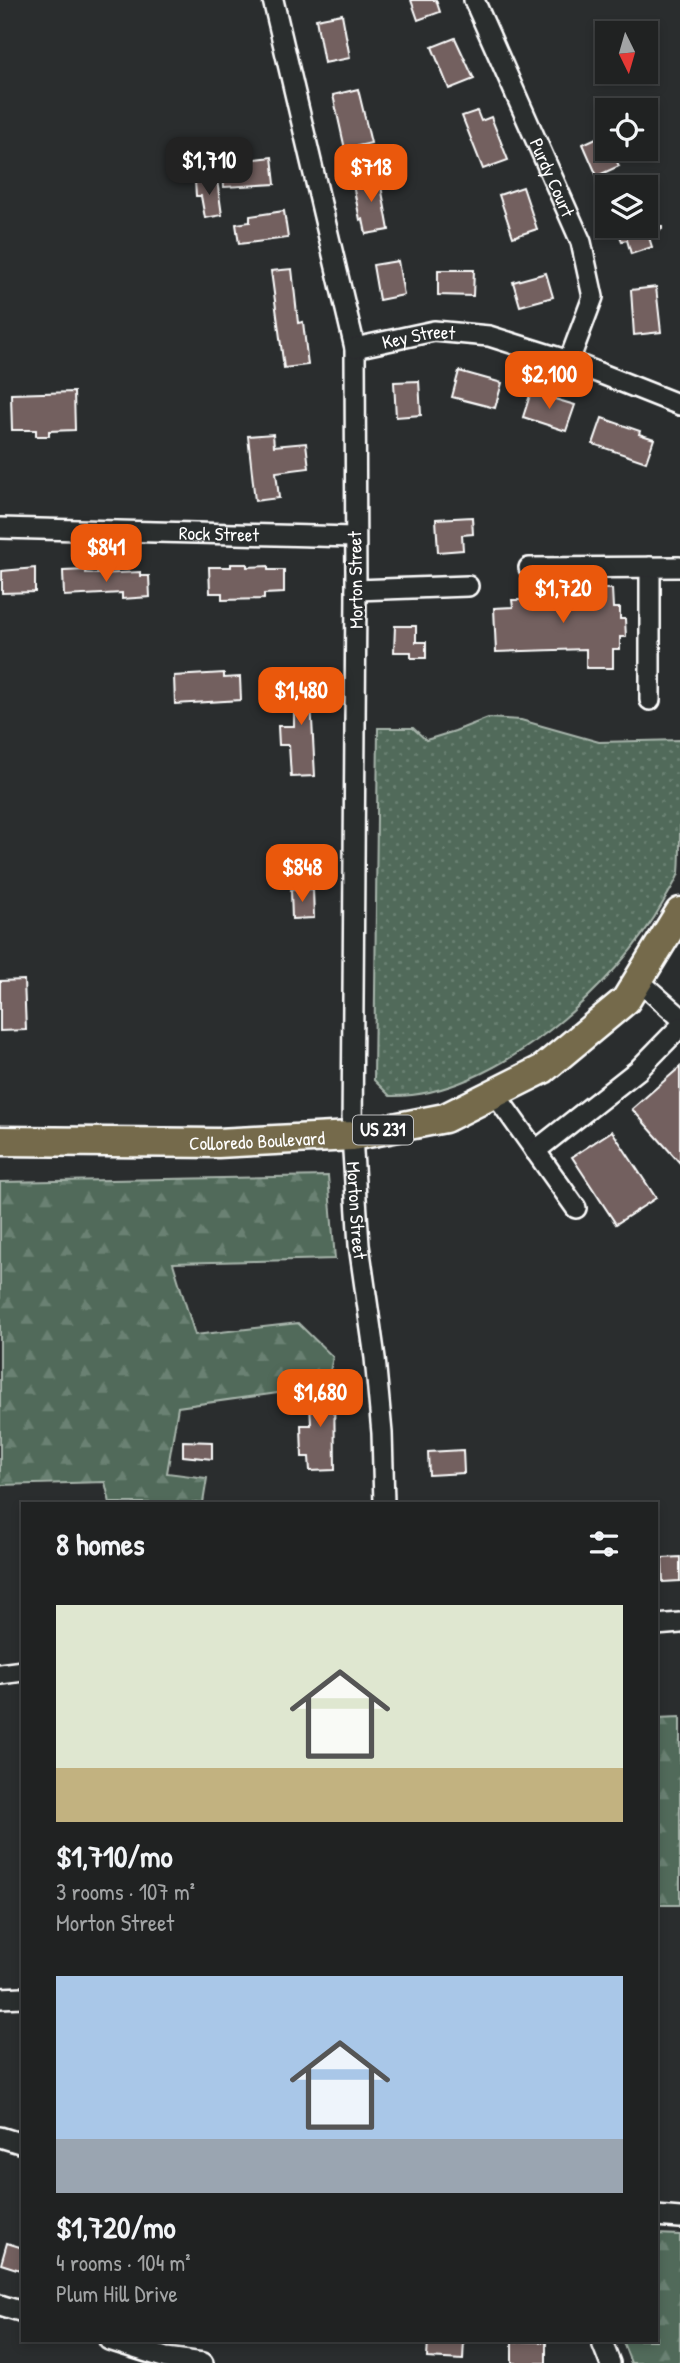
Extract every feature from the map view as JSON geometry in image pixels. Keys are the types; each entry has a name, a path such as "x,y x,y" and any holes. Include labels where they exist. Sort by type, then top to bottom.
{"highway":[{"name":"Colloredo Boulevard","path":"0,1141 218,1143 352,1136 445,1118 543,1069 626,1000 680,912"}],"street":[{"name":"Morton Street","path":"273,0 355,348 352,1136 359,1245 375,1358 382,1433 384,1502"},
{"name":"Purdy Court","path":"474,0 581,242 593,298 569,361"},
{"name":"Key Street","path":"355,348 434,331 489,336 569,361 680,405"},
{"name":"Rock Street","path":"0,528 354,537"},
{"path":"650,567 650,700"},
{"path":"529,568 680,567"},
{"path":"356,590 468,586"},
{"path":"638,980 680,1017"},
{"path":"535,1151 638,1070 680,1027"},
{"path":"495,1094 576,1208"},
{"path":"658,1625 680,1623"},
{"path":"0,1674 21,1671"},
{"path":"0,1998 21,1997"},
{"path":"0,2137 21,2143"},
{"path":"658,2216 680,2218"},
{"path":"0,2305 21,2311"},
{"path":"114,2342 166,2358 203,2363"},
{"path":"602,2342 610,2363"}],"green space":[{"path":"488,718 521,720 599,742 680,740 679,873 643,934 616,968 548,1032 510,1058 470,1079 429,1092 390,1096 374,1080 378,728 413,728 426,740"},
{"path":"328,1176 335,1259 173,1263 195,1335 298,1323 333,1357 327,1386 178,1407 167,1473 207,1478 203,1502 110,1502 105,1482 0,1485 0,1182"},
{"path":"680,1717 680,1905 658,1905 658,1718"},
{"path":"658,2234 680,2235 680,2363 631,2363 623,2342 658,2342"}],"building":[{"path":"411,0 436,0 440,12 418,20"},
{"path":"342,14 350,58 324,63 316,19"},
{"path":"455,38 474,79 449,89 432,47"},
{"path":"358,89 371,143 345,149 333,95"},
{"path":"477,111 481,121 491,117 508,160 483,169 462,116"},
{"path":"595,139 595,161 617,161 619,166 597,175 583,144"},
{"path":"272,157 275,184 224,187 222,163"},
{"path":"379,175 389,230 366,234 363,219 360,220 352,180"},
{"path":"217,180 222,215 205,218 201,196 196,196 195,181"},
{"path":"523,187 537,229 513,237 499,195"},
{"path":"284,211 288,238 239,244 236,224 250,222 250,216"},
{"path":"621,238 649,238 652,247 631,254 627,240 622,241"},
{"path":"398,261 404,295 379,300 373,265"},
{"path":"292,269 298,323 303,322 308,365 284,368 271,271"},
{"path":"438,270 474,270 473,296 438,295"},
{"path":"546,273 553,297 520,306 513,282"},
{"path":"656,287 661,332 634,335 631,290"},
{"path":"459,371 502,383 495,408 452,397"},
{"path":"419,381 421,415 396,417 394,382"},
{"path":"74,392 75,430 49,431 49,436 36,436 36,430 12,430 11,394"},
{"path":"531,392 575,405 566,431 523,417"},
{"path":"602,418 640,431 639,434 654,439 646,462 593,444"},
{"path":"273,434 274,446 306,443 309,468 276,472 279,498 255,501 248,436"},
{"path":"472,517 473,534 462,535 463,550 438,552 436,519"},
{"path":"231,564 247,564 247,567 268,566 268,570 284,570 284,593 264,594 264,599 222,600 222,593 210,593 209,567 231,567"},
{"path":"35,568 35,592 2,593 2,571"},
{"path":"86,570 86,573 97,574 140,572 140,576 149,576 150,597 122,599 122,593 64,596 63,571"},
{"path":"570,589 612,589 613,608 620,608 620,619 625,619 626,637 620,637 620,649 613,649 613,668 586,668 586,649 496,652 494,608 513,607 512,600 524,600 524,593 570,592"},
{"path":"395,626 416,626 416,642 426,642 426,658 411,658 411,652 394,652"},
{"path":"294,672 315,672 315,701 311,701 315,776 291,777 289,745 279,745 278,726 294,726"},
{"path":"224,673 224,678 240,677 241,700 175,704 174,676"},
{"path":"313,889 314,918 292,919 291,890"},
{"path":"24,980 26,1030 0,1031 0,981"},
{"path":"680,1067 680,1163 632,1109"},
{"path":"612,1131 656,1198 616,1224 572,1157"},
{"path":"334,1383 335,1470 310,1471 309,1457 302,1457 301,1425 311,1425 309,1384"},
{"path":"183,1441 212,1442 212,1459 183,1456"},
{"path":"463,1450 464,1473 429,1475 428,1452"},
{"path":"680,1557 680,1581 663,1582 662,1558"},
{"path":"7,2243 21,2247 21,2270 1,2264"},
{"path":"428,2342 464,2342 463,2360 427,2358"},
{"path":"512,2342 546,2342 546,2363 512,2363"}]}
